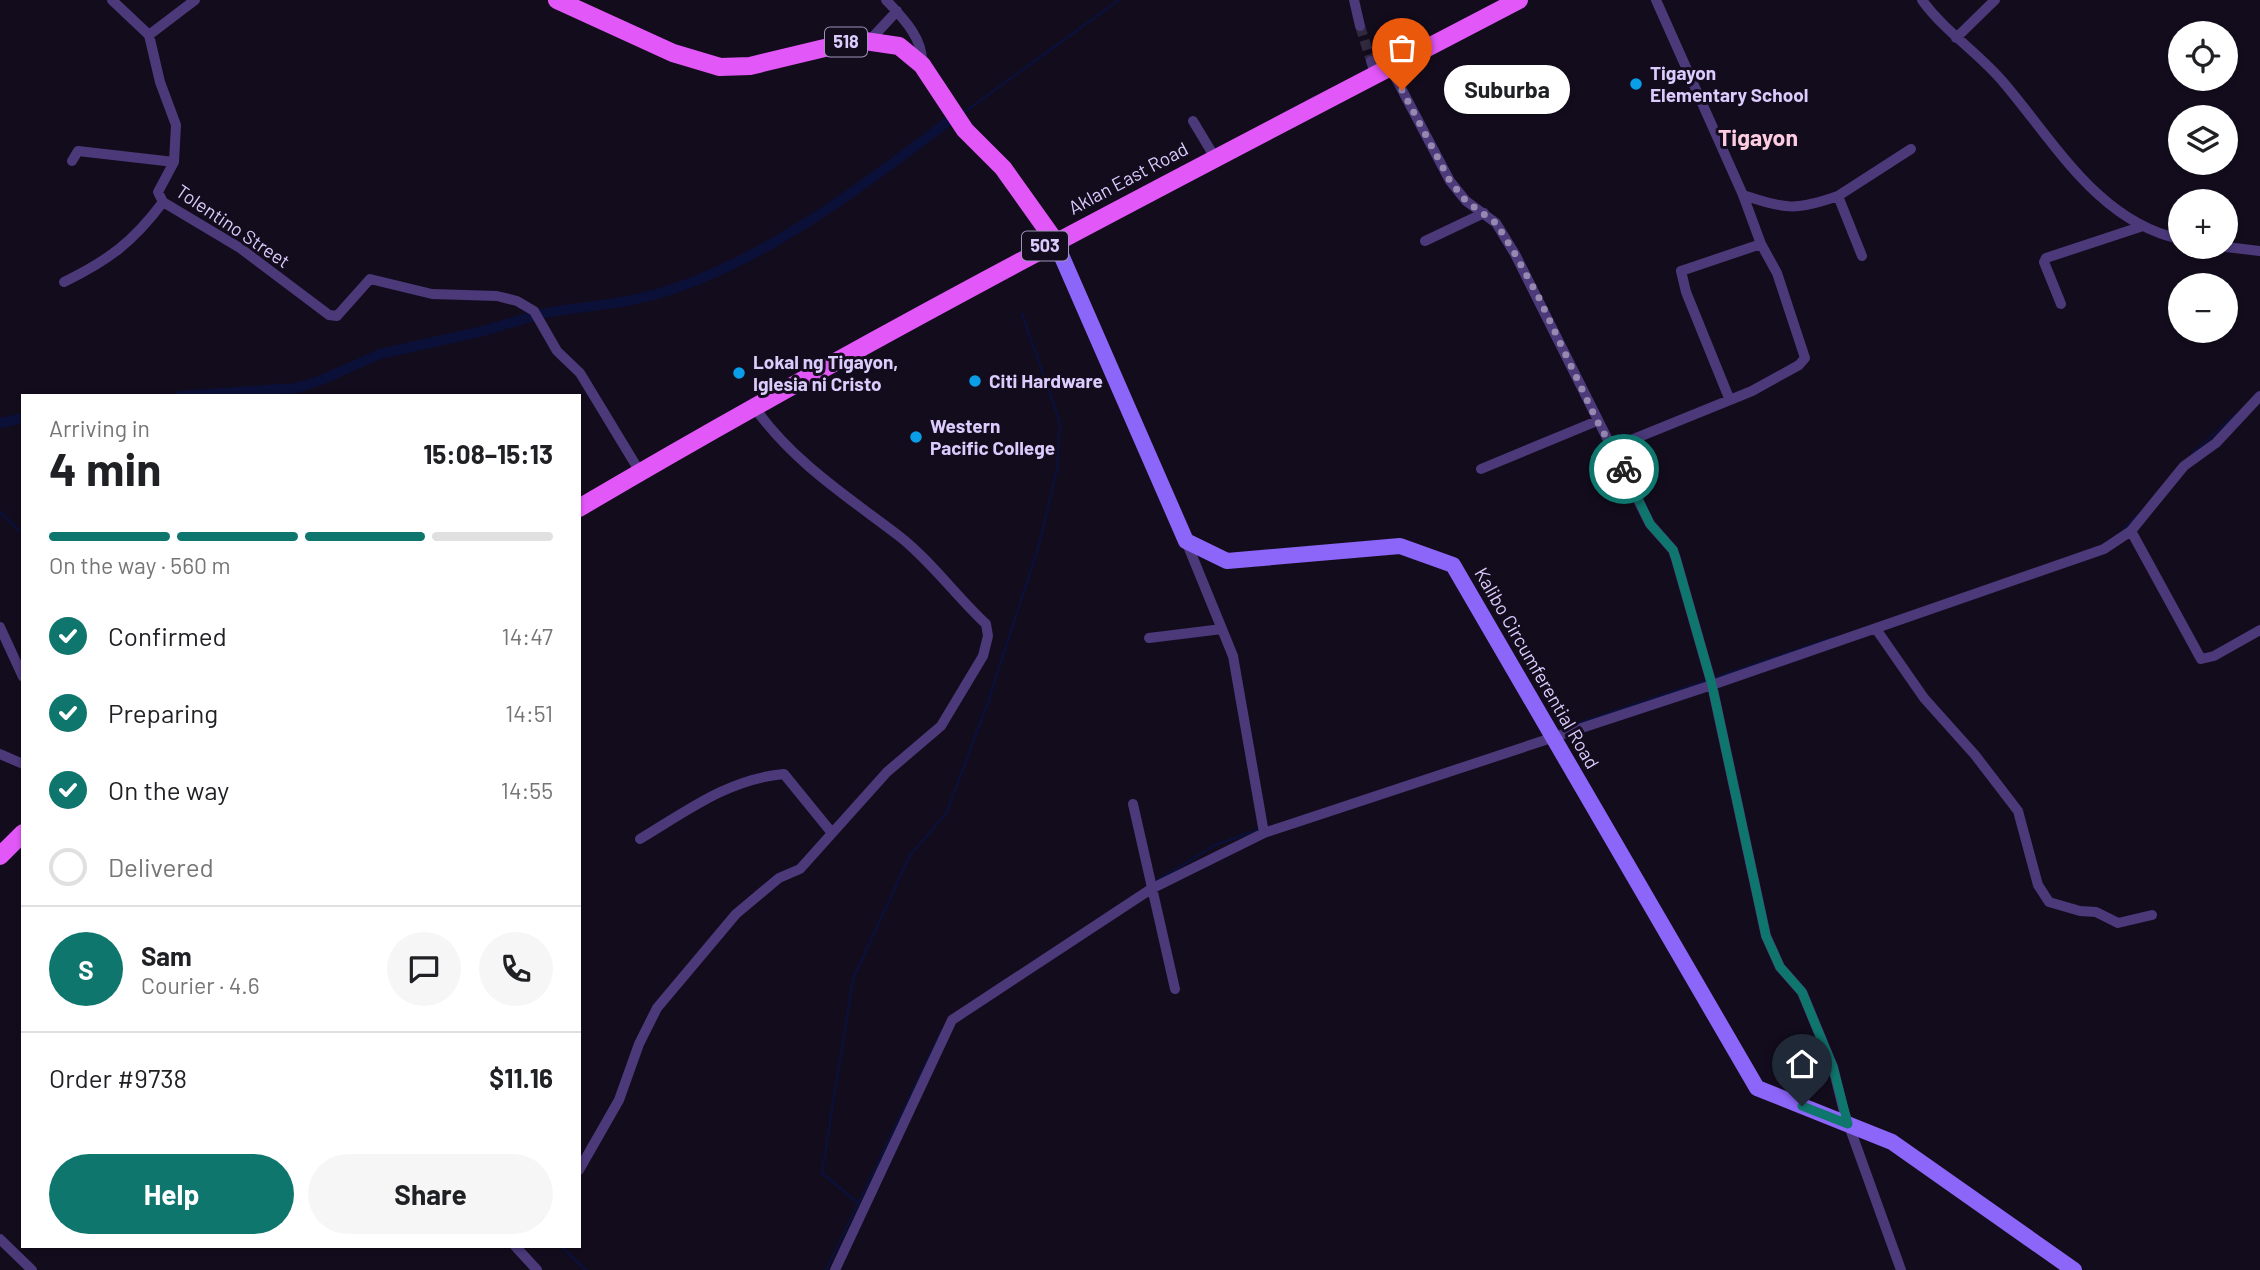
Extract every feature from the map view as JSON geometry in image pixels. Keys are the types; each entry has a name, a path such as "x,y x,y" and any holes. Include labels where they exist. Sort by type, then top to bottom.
{"main road":[{"name":"518","path":"557,0 673,53 720,67 750,66 837,44 870,40 899,46 922,65 965,130 1013,180 1055,241 1186,541"},
{"name":"Aklan East Road","path":"581,507 1055,241 1379,68 1519,0"},
{"name":"Kalibo Circumferential Road","path":"1186,541 1227,561 1400,547 1453,565 1757,1088 1892,1142 2074,1270"},
{"path":"0,856 21,835"}],"street":[{"path":"112,0 149,35 195,0"},
{"path":"886,0 897,11 921,48 922,65"},
{"path":"1354,0 1360,26"},
{"path":"1614,447 1729,398 1752,391 1799,365 1805,358 1777,273 1761,244 1743,195 1656,0"},
{"path":"1922,0 1937,21 2003,82 2090,186 2140,227 2168,235"},
{"path":"1956,38 1994,0"},
{"path":"870,40 897,11"},
{"name":"Tolentino Street","path":"149,35 160,82 176,125 174,162 158,192 163,202 240,248 329,315 337,316 370,279 432,295 486,295 526,306 534,311 557,351 580,373 640,472"},
{"path":"1379,68 1450,181 1466,201 1496,223 1539,298 1597,421 1614,447 1650,524 1673,550 1712,685 1766,936 1780,967 1802,992 1833,1067 1848,1124 1901,1270"},
{"path":"1193,121 1214,156"},
{"path":"1743,195 1793,208 1806,208 1838,196 1911,149"},
{"path":"72,162 78,151 174,162"},
{"path":"1838,196 1862,256"},
{"path":"64,282 106,261 140,233 163,202"},
{"path":"1425,241 1484,213"},
{"path":"2062,304 2044,262 2046,258 2140,227"},
{"path":"1729,398 1686,292 1681,271 1761,244"},
{"path":"2238,248 2260,251"},
{"path":"835,1270 951,1020 1151,889 1264,833 1712,685 2105,549 2131,531 2184,466 2216,443 2260,396"},
{"path":"581,1167 620,1100 639,1044 657,1008 736,914 779,878 800,869 887,772 941,726 983,656 988,636 986,624 901,538 853,505 774,434 755,408"},
{"path":"1481,469 1597,421"},
{"path":"2131,531 2201,659 2214,656 2260,630"},
{"path":"1186,541 1233,656 1264,833"},
{"path":"1149,638 1222,629"},
{"path":"1876,629 1924,698 1975,755 2018,811 2038,885 2049,902 2096,912 2119,923 2152,915"},
{"path":"1,634 21,673"},
{"path":"0,754 21,763"},
{"path":"640,839 726,788 754,777 784,774 832,833"},
{"path":"1133,804 1175,989"},
{"path":"0,1239 32,1270"},
{"path":"517,1248 537,1270"}],"waterway":[{"path":"963,113 1119,0"},
{"path":"540,314 641,298 682,286 723,269 803,225 949,121"},
{"path":"858,1203 822,1173 853,979 910,855 946,814 988,702 1039,545 1057,469 1060,422 1022,314"},
{"path":"208,394 296,388 319,381 380,354 483,331 534,316"},
{"path":"2191,455 2235,415"},
{"path":"0,423 21,418"},
{"path":"0,512 21,532"},
{"path":"2123,530 2137,515"},
{"path":"1717,677 1832,638"},
{"path":"1567,727 1705,681"},
{"path":"1158,880 1215,845 1261,829"},
{"path":"826,1270 943,1028"},
{"path":"562,1248 586,1270"}],"tunnel":[{"path":"1360,26 1371,61"}],"way so far":[{"path":"1402,90 1450,181 1466,201 1496,223 1515,254 1539,298 1597,421 1624,469"}],"place":[{"name":"Tigayon Elementary School","path":"1636,84"},
{"name":"Suburba","path":"1402,90"},
{"name":"Lokal ng Tigayon, Iglesia ni Cristo","path":"739,373"},
{"name":"Citi Hardware","path":"975,381"},
{"name":"Western Pacific College","path":"916,437"}],"district":[{"name":"Tigayon","path":"1758,138"}],"route":[{"path":"1624,469 1650,524 1673,550 1697,624 1712,685 1766,936 1780,967 1802,992 1833,1067 1848,1124 1802,1106"}]}
